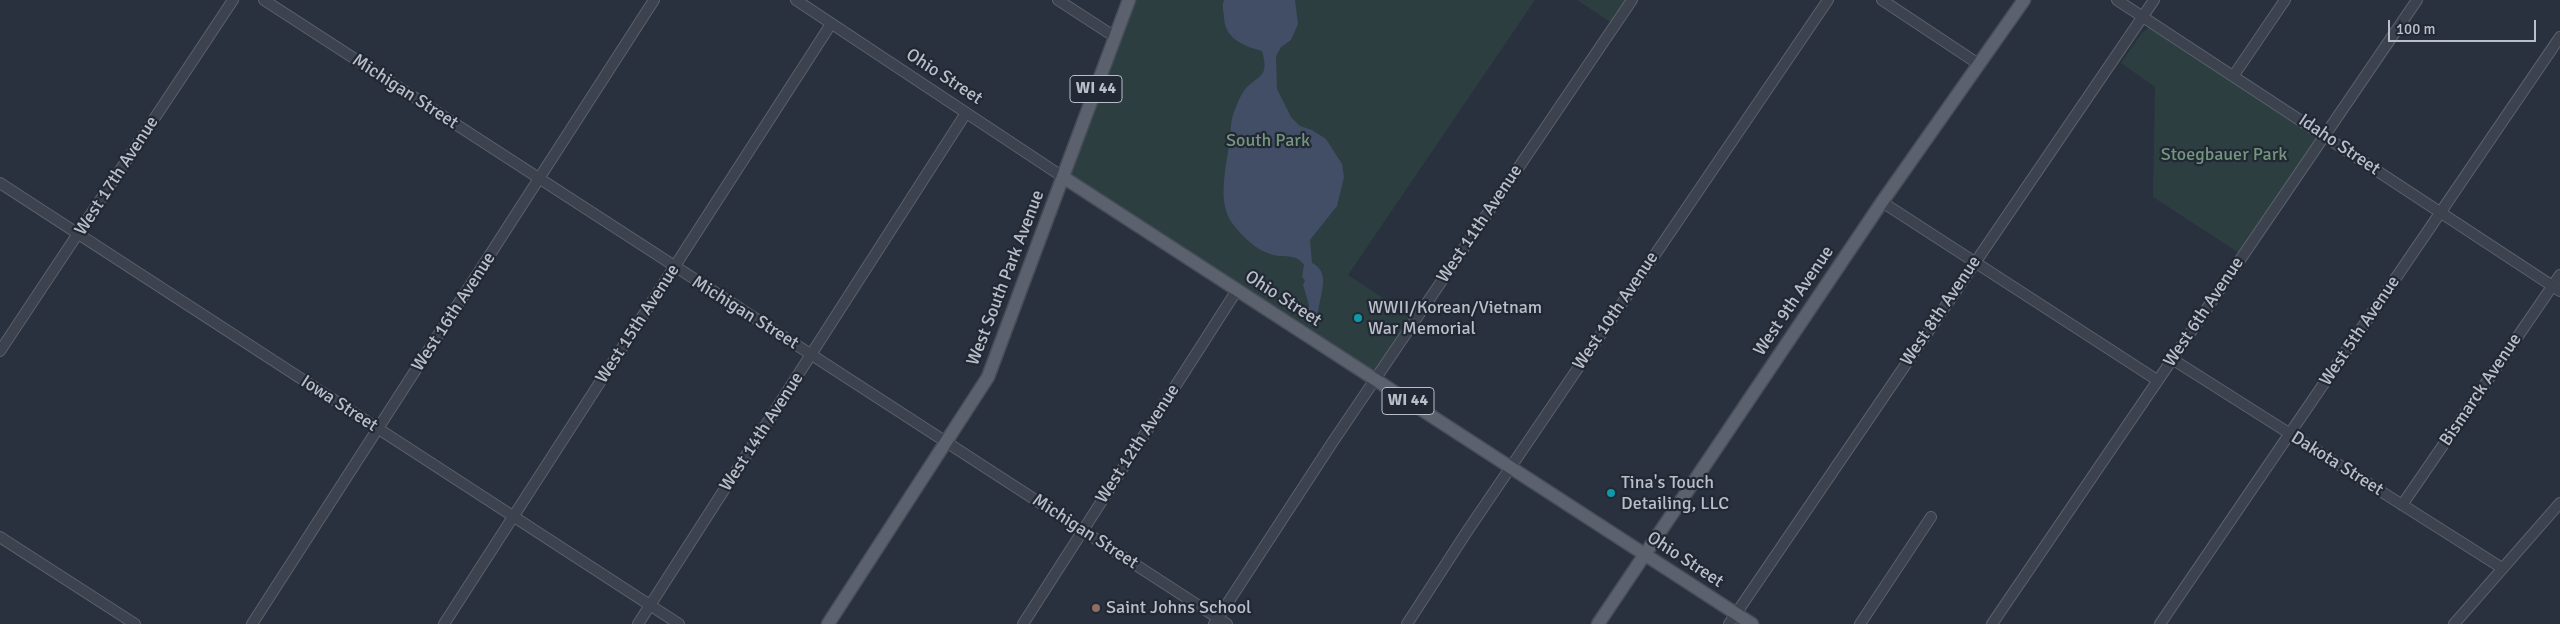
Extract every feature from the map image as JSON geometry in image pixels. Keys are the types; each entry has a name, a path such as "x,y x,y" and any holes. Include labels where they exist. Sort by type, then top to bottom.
{"main road":[{"name":"West South Park Avenue","path":"828,624 994,366 1129,0"},
{"name":"West 9th Avenue","path":"1598,624 1643,554 1882,202 2024,0"},
{"name":"Ohio Street","path":"1063,177 1643,554 1733,619 1752,624"}],"street":[{"name":"West 17th Avenue","path":"0,351 233,0"},
{"name":"Michigan Street","path":"264,0 1083,531 1216,621 1227,624"},
{"name":"West 16th Avenue","path":"252,624 379,430 654,0"},
{"name":"Ohio Street","path":"796,0 1063,177"},
{"path":"1058,0 1115,37"},
{"name":"West 11th Avenue","path":"1216,621 1375,379 1632,0"},
{"name":"West 10th Avenue","path":"1407,624 1510,468 1828,0"},
{"path":"1882,0 1980,65"},
{"name":"Idaho Street","path":"2117,0 2556,289"},
{"name":"West 8th Avenue","path":"1733,619 2154,0"},
{"path":"2234,76 2285,0"},
{"name":"West 6th Avenue","path":"1992,624 2417,0"},
{"name":"West 15th Avenue","path":"444,624 831,24"},
{"name":"West 5th Avenue","path":"2160,624 2560,37"},
{"name":"West 14th Avenue","path":"638,624 966,113"},
{"name":"Iowa Street","path":"0,183 679,624"},
{"path":"1882,202 2157,380"},
{"name":"Bismarck Avenue","path":"2402,505 2556,289 2560,275"},
{"name":"West 12th Avenue","path":"1023,624 1237,290"},
{"name":"Dakota Street","path":"2172,359 2502,568"},
{"path":"2454,624 2560,503"},
{"path":"1860,624 1931,517"},
{"path":"0,537 135,624"}],"green space":[{"name":"South Park","path":"1128,0 1535,0 1348,275 1416,320 1375,379 1063,177"},
{"path":"1577,0 1632,0 1615,25"},
{"name":"Stoegbauer Park","path":"2153,24 2325,135 2242,255 2153,197 2155,87 2121,63 2142,33"}],"water":[{"path":"1224,0 1295,0 1298,24 1291,40 1281,47 1276,56 1277,89 1291,117 1300,126 1312,130 1326,139 1342,164 1344,177 1337,206 1310,240 1312,263 1320,270 1323,280 1318,312 1313,323 1306,318 1309,305 1303,285 1305,280 1302,277 1304,265 1297,258 1264,252 1244,237 1227,215 1224,185 1233,116 1242,93 1260,77 1265,65 1262,51 1242,44 1231,36 1227,30 1223,10"}],"place":[{"name":"WWII/Korean/Vietnam War Memorial","path":"1358,318"},
{"name":"Tina's Touch Detailing, LLC","path":"1611,493"},
{"name":"Saint Johns School","path":"1096,608"}]}
